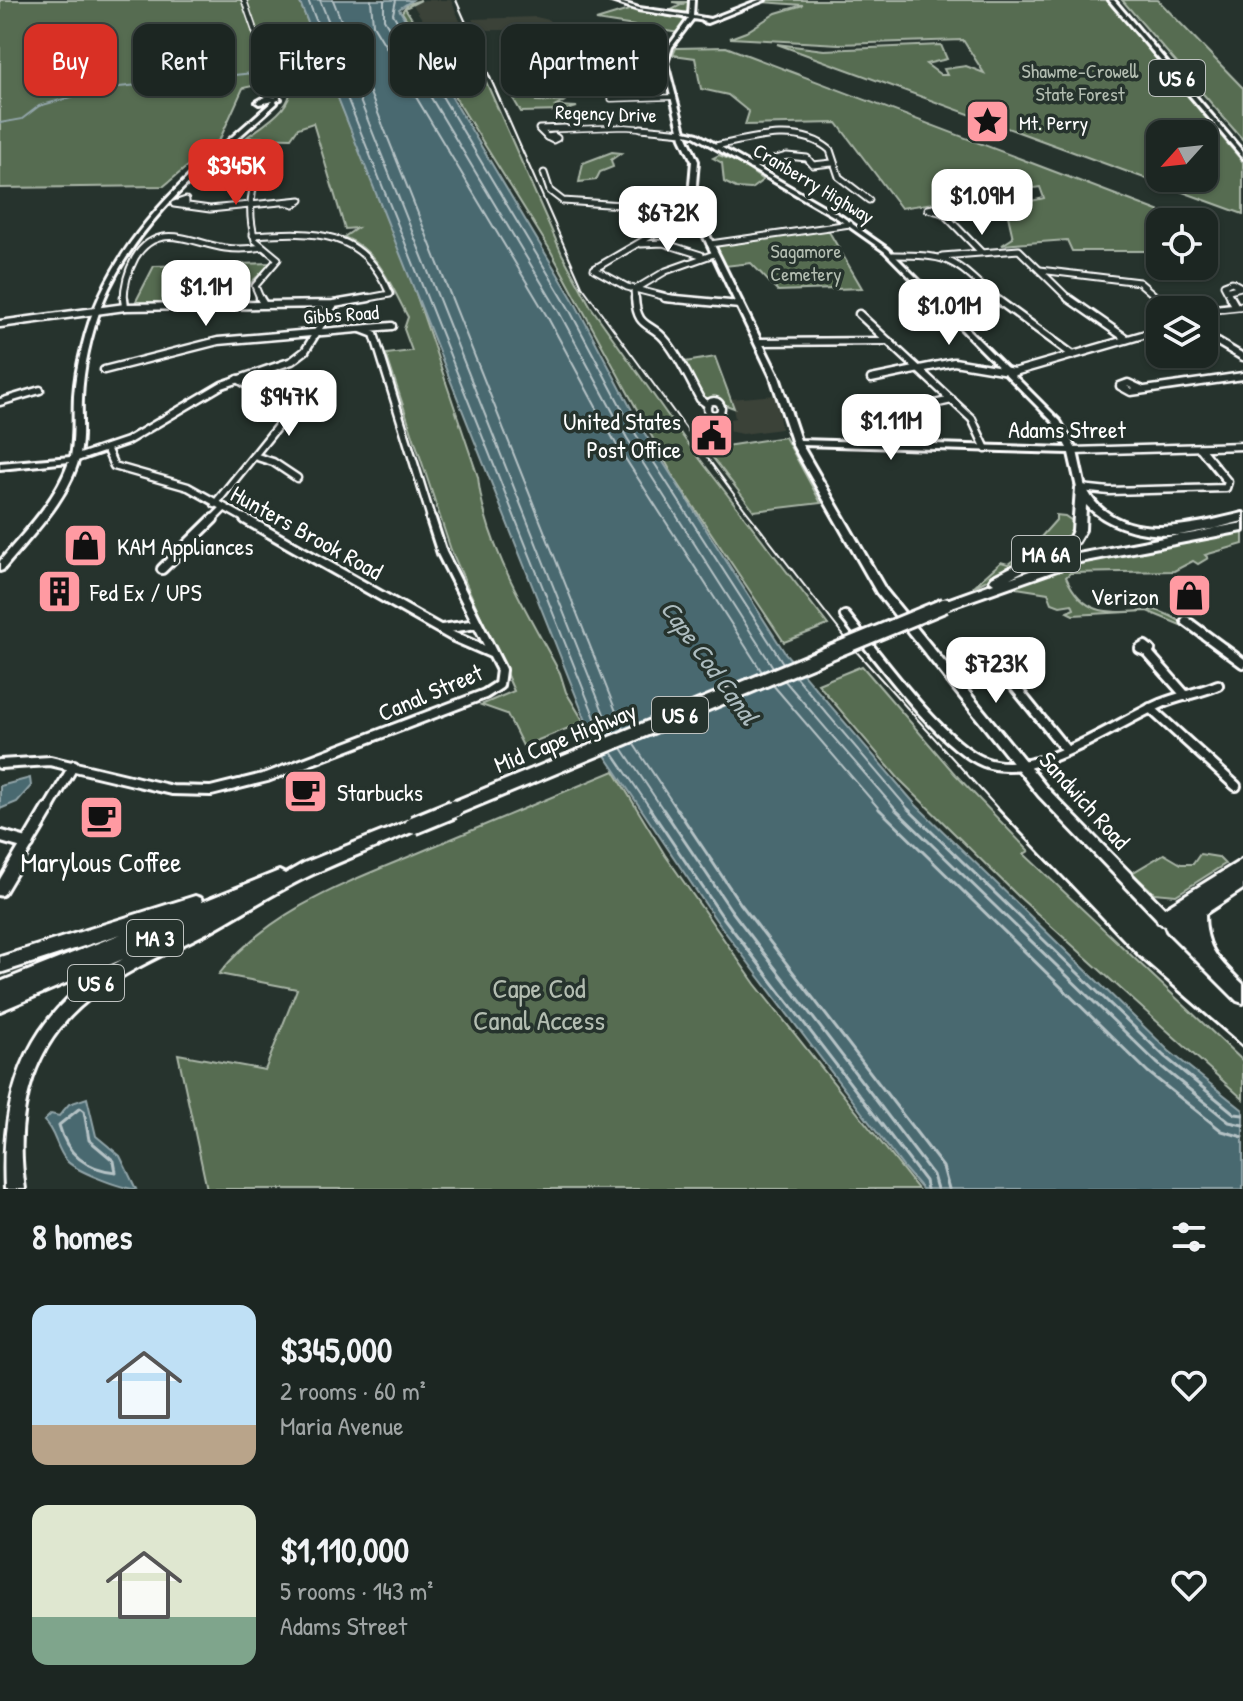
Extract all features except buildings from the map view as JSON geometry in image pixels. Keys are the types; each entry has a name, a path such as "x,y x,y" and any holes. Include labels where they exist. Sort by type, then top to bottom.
{"highway":[{"name":"US 6","path":"1111,0 1243,156"},
{"name":"US 6","path":"1118,0 1243,145"},
{"path":"1081,488 1092,508 1117,523 1140,529 1183,530"},
{"name":"MA 6A","path":"972,594 1074,539 1079,530 1081,488"},
{"name":"Mid Cape Highway","path":"972,594 1034,564 1081,549 1243,517"},
{"name":"Mid Cape Highway","path":"309,868 972,594 1088,555 1243,527"},
{"path":"1169,921 1243,866"},
{"name":"US 6","path":"0,990 252,887 309,868"},
{"name":"US 6","path":"15,1189 3,1157 3,1117 7,1098 28,1052 61,1011 106,977 309,868"},
{"name":"MA 3","path":"0,1003 179,929 309,868"},
{"path":"1169,921 1197,912 1243,881"},
{"path":"0,965 252,887"},
{"path":"1197,912 1197,933 1208,960"},
{"name":"Sandwich Road","path":"1169,921 1243,995"}],"main road":[{"path":"610,0 677,16 710,20"},
{"path":"667,60 668,51 691,17 692,0"},
{"path":"681,32 763,0"},
{"name":"Sandwich Road","path":"667,72 683,132 695,161 692,196 714,254 778,384 795,442 873,580 1021,766 1084,836 1169,921"},
{"path":"264,104 276,100"},
{"path":"1,565 56,495 74,459 81,366 96,311 121,259 158,206 264,104 276,100"},
{"name":"Cranberry Highway","path":"681,119 700,137"},
{"name":"Cranberry Highway","path":"683,132 700,137 751,166 850,224 893,255 1056,421 1073,451 1081,488"},
{"name":"Adams Street","path":"795,442 1073,451"},
{"path":"0,466 74,459"}],"street":[{"path":"244,0 252,24"},
{"path":"264,104 271,96"},
{"path":"275,96 276,100"},
{"path":"611,99 674,97"},
{"name":"Regency Drive","path":"547,137 539,129 625,127 683,132"},
{"path":"716,146 759,137 795,137 827,146 834,157 832,163 844,183 869,200"},
{"path":"263,303 255,286 278,259 253,235 250,207 258,174 271,152"},
{"path":"751,166 794,155 807,157 813,165 832,163"},
{"path":"544,173 550,191 563,201 681,209"},
{"path":"692,196 656,233 594,268 634,290 740,305"},
{"path":"186,206 250,207 287,202"},
{"path":"943,213 981,252"},
{"path":"710,244 850,224"},
{"path":"0,324 125,307 334,304 388,295 370,257 349,242 301,232 253,235"},
{"path":"656,233 663,243"},
{"path":"125,307 122,286 139,250 149,242 184,235 224,248 263,247"},
{"path":"638,245 663,243 702,255"},
{"path":"893,255 942,256 1016,249 1074,304 1127,339"},
{"path":"634,290 656,275 702,255 714,254"},
{"path":"942,256 957,263 1016,316 1073,355"},
{"path":"1040,270 1139,282 1156,296"},
{"path":"634,290 636,315 647,328 666,339 700,399 707,404"},
{"path":"1229,290 1229,299 1239,306"},
{"path":"74,459 107,450 141,434 206,393 292,361 305,351 334,304"},
{"path":"1218,308 1239,306"},
{"path":"859,314 975,422 986,449"},
{"name":"Gibbs Road","path":"104,370 202,344 392,326"},
{"name":"Canal Street","path":"0,764 43,758 171,790 207,792 234,787 490,692 502,678 438,544 374,334 361,329"},
{"path":"871,379 954,362 980,364 1010,372 1146,334"},
{"path":"758,342 888,341"},
{"path":"1218,342 1243,357"},
{"path":"980,364 995,357"},
{"path":"1141,389 1189,387 1243,376"},
{"path":"162,569 219,506 282,422 285,411 238,379"},
{"path":"0,402 40,390"},
{"path":"911,409 952,400"},
{"name":"Adams Street","path":"1073,451 1243,446"},
{"path":"1081,488 1109,491 1224,488 1228,482 1200,448"},
{"name":"Hunters Brook Road","path":"107,450 114,466 181,484 440,629 492,653"},
{"path":"254,456 273,462 297,478"},
{"path":"845,616 910,692 969,752 984,762 1021,766 1066,750 1150,708 1218,685"},
{"path":"1186,621 1243,663"},
{"path":"440,629 477,624"},
{"path":"1147,652 1186,696"},
{"path":"1007,677 1066,750"},
{"path":"1150,708 1236,786"},
{"path":"0,890 74,765"},
{"path":"0,836 28,844"}],"shaded area":[{"path":"424,0 451,0 461,24 425,24 413,5"},
{"path":"536,17 549,20 551,24 501,24 501,30 488,30 485,24 474,24 472,19"},
{"path":"776,395 781,429 743,434 727,431 723,424 690,430 688,427 735,418 731,399"}],"green space":[{"path":"0,0 299,0 309,24 251,24 251,86 243,88 220,139 164,186 0,188"},
{"path":"421,0 405,8 415,24 409,24 402,12 407,4"},
{"name":"Shawme-Crowell State Forest","path":"1107,0 1208,120 1146,120 1146,179 777,44 824,50 941,45 947,59 926,64 941,75 947,75 944,69 966,66 984,73 963,40 839,44 730,38 776,13 803,5 762,2"},
{"path":"1122,0 1158,0 1243,88 1243,140"},
{"path":"673,2 690,2 690,14 674,15 687,22 679,33 667,31 667,24 622,24 596,20 632,9 664,14 683,4"},
{"name":"Shawme-Crowell State Forest","path":"726,47 1150,208 1146,208 1146,251 1072,251 1067,240 1002,245 1013,238 1006,207 1044,198 1040,187 901,208 837,123 745,125 749,112 728,95 701,89 695,58 673,55 676,48"},
{"path":"485,79 562,254 591,307 686,441 828,625 784,642 675,479 549,248 454,96 485,96"},
{"path":"338,96 411,279 478,477 482,503 499,554 560,673 566,692 584,722 523,746 507,714 481,705 514,691 451,550 386,354 412,351 404,329 408,317 375,260 344,237 357,228 345,229 313,123 298,128 291,138 247,137 279,112 289,97"},
{"path":"524,96 551,96 535,101 563,102 556,106 577,107 563,111 521,112 514,100"},
{"name":"Shawme-Crowell State Forest","path":"1218,132 1243,162 1243,214 1183,192 1218,192"},
{"path":"612,152 621,153 611,160 613,167 600,172 596,180 579,182 583,163"},
{"path":"719,155 739,163 763,180 751,189 736,188 724,182 722,163 713,158"},
{"name":"Sagamore Cemetery","path":"828,230 862,288 778,291 751,263 725,266 715,246"},
{"path":"272,263 245,288 246,298 250,301 135,303 154,266"},
{"path":"715,357 734,408 704,397 685,362"},
{"path":"785,437 821,503 754,511 706,449"},
{"path":"1056,515 1065,516 1075,523 1071,538 973,587 1001,562 1008,564 1033,546 1056,520"},
{"path":"1243,532 1243,544 1205,555 1208,558 1198,564 1193,561 1174,571 1070,573 1066,577 1082,601 1092,607 1114,612 1155,610 1165,614 1202,635 1243,669 1183,626 1147,611 1073,615 1067,612 1074,609 1072,604 1060,606 1052,603 1048,593 1010,587 1077,562"},
{"path":"862,666 955,774 1029,851 1024,854 1243,1061 1243,1099 1020,898 899,779 818,684"},
{"name":"Cape Cod Canal Access","path":"614,771 665,855 755,984 918,1189 207,1189 178,1054 265,1070 297,989 219,974 240,950 264,930 317,897"},
{"path":"1164,854 1181,864 1193,864 1200,854 1218,857 1225,864 1176,895 1154,893 1132,873"}],"water":[{"name":"Cape Cod Canal","path":"299,0 412,0 399,9 408,24 390,24 390,96 451,96 575,303 642,429 785,653 916,805 1169,1051 1243,1110 1243,1189 922,1189 904,1168 716,920 592,736 337,96 374,96 374,24 309,24"},
{"path":"30,778 31,786 17,802 0,809 0,786"},
{"path":"87,1098 96,1136 120,1156 136,1189 99,1179 71,1164 44,1121 51,1114 59,1116 69,1104"}],"waterway":[{"path":"0,123 22,119 39,106 100,89 251,73"}],"railway":[{"path":"456,0 582,286 744,508 854,649 1000,811"},
{"path":"998,809 1139,957 1243,1047"}],"place":[{"name":"Mt. Perry","path":"988,122"},
{"name":"United States Post Office","path":"712,435"},
{"name":"KAM Appliances","path":"86,546"},
{"name":"Fed Ex / UPS","path":"59,592"},
{"name":"Verizon","path":"1190,596"},
{"name":"Starbucks","path":"306,792"},
{"name":"Marylous Coffee","path":"101,818"}]}
